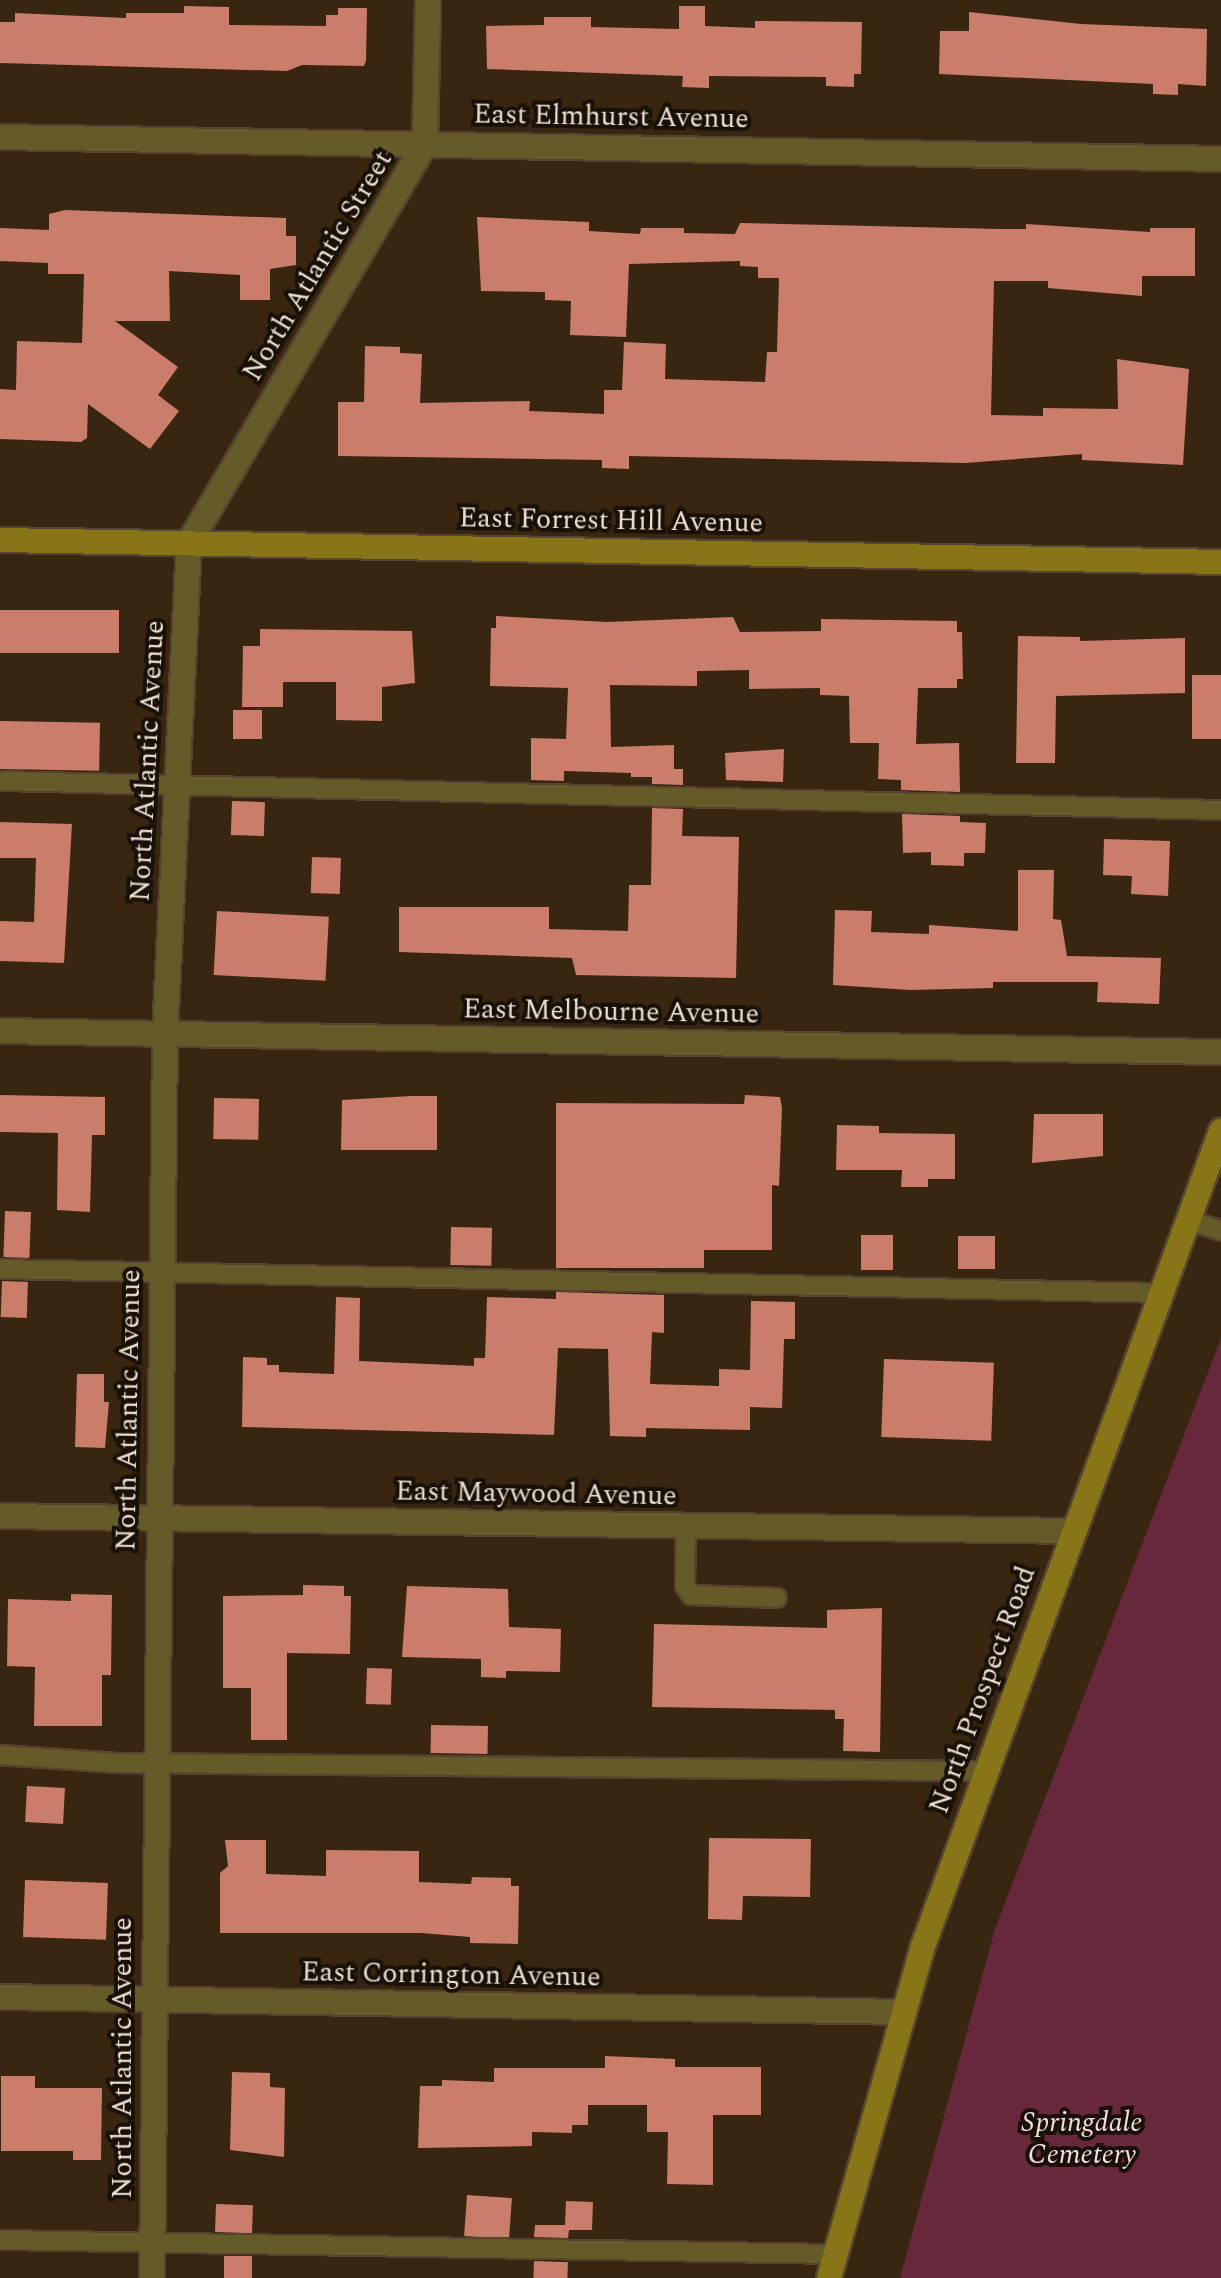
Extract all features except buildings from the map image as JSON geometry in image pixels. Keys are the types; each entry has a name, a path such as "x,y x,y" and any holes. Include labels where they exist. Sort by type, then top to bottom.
{"main road":[{"name":"East Forrest Hill Avenue","path":"0,540 1221,562"},
{"name":"North Prospect Road","path":"829,2278 902,2012 983,1771 1221,1131"}],"street":[{"name":"North Atlantic Street","path":"189,543 425,144 428,0"},
{"name":"East Elmhurst Avenue","path":"0,137 1221,159"},
{"name":"North Atlantic Avenue","path":"152,2278 165,1034 189,543"},
{"name":"East Melbourne Avenue","path":"0,1031 1221,1052"},
{"name":"East Maywood Avenue","path":"0,1516 1072,1531"},
{"name":"East Corrington Avenue","path":"0,1997 902,2012"}],"lane":[{"path":"0,781 1221,810"},
{"path":"1188,1220 1221,1231"},
{"path":"0,1269 1161,1293"},
{"path":"686,1526 685,1586 691,1595 777,1598"},
{"path":"0,1755 64,1762 156,1760 983,1771"},
{"path":"0,2240 835,2254"}],"green space":[{"name":"Springdale Cemetery","path":"1221,1338 1221,2278 900,2278 995,1929"}]}
